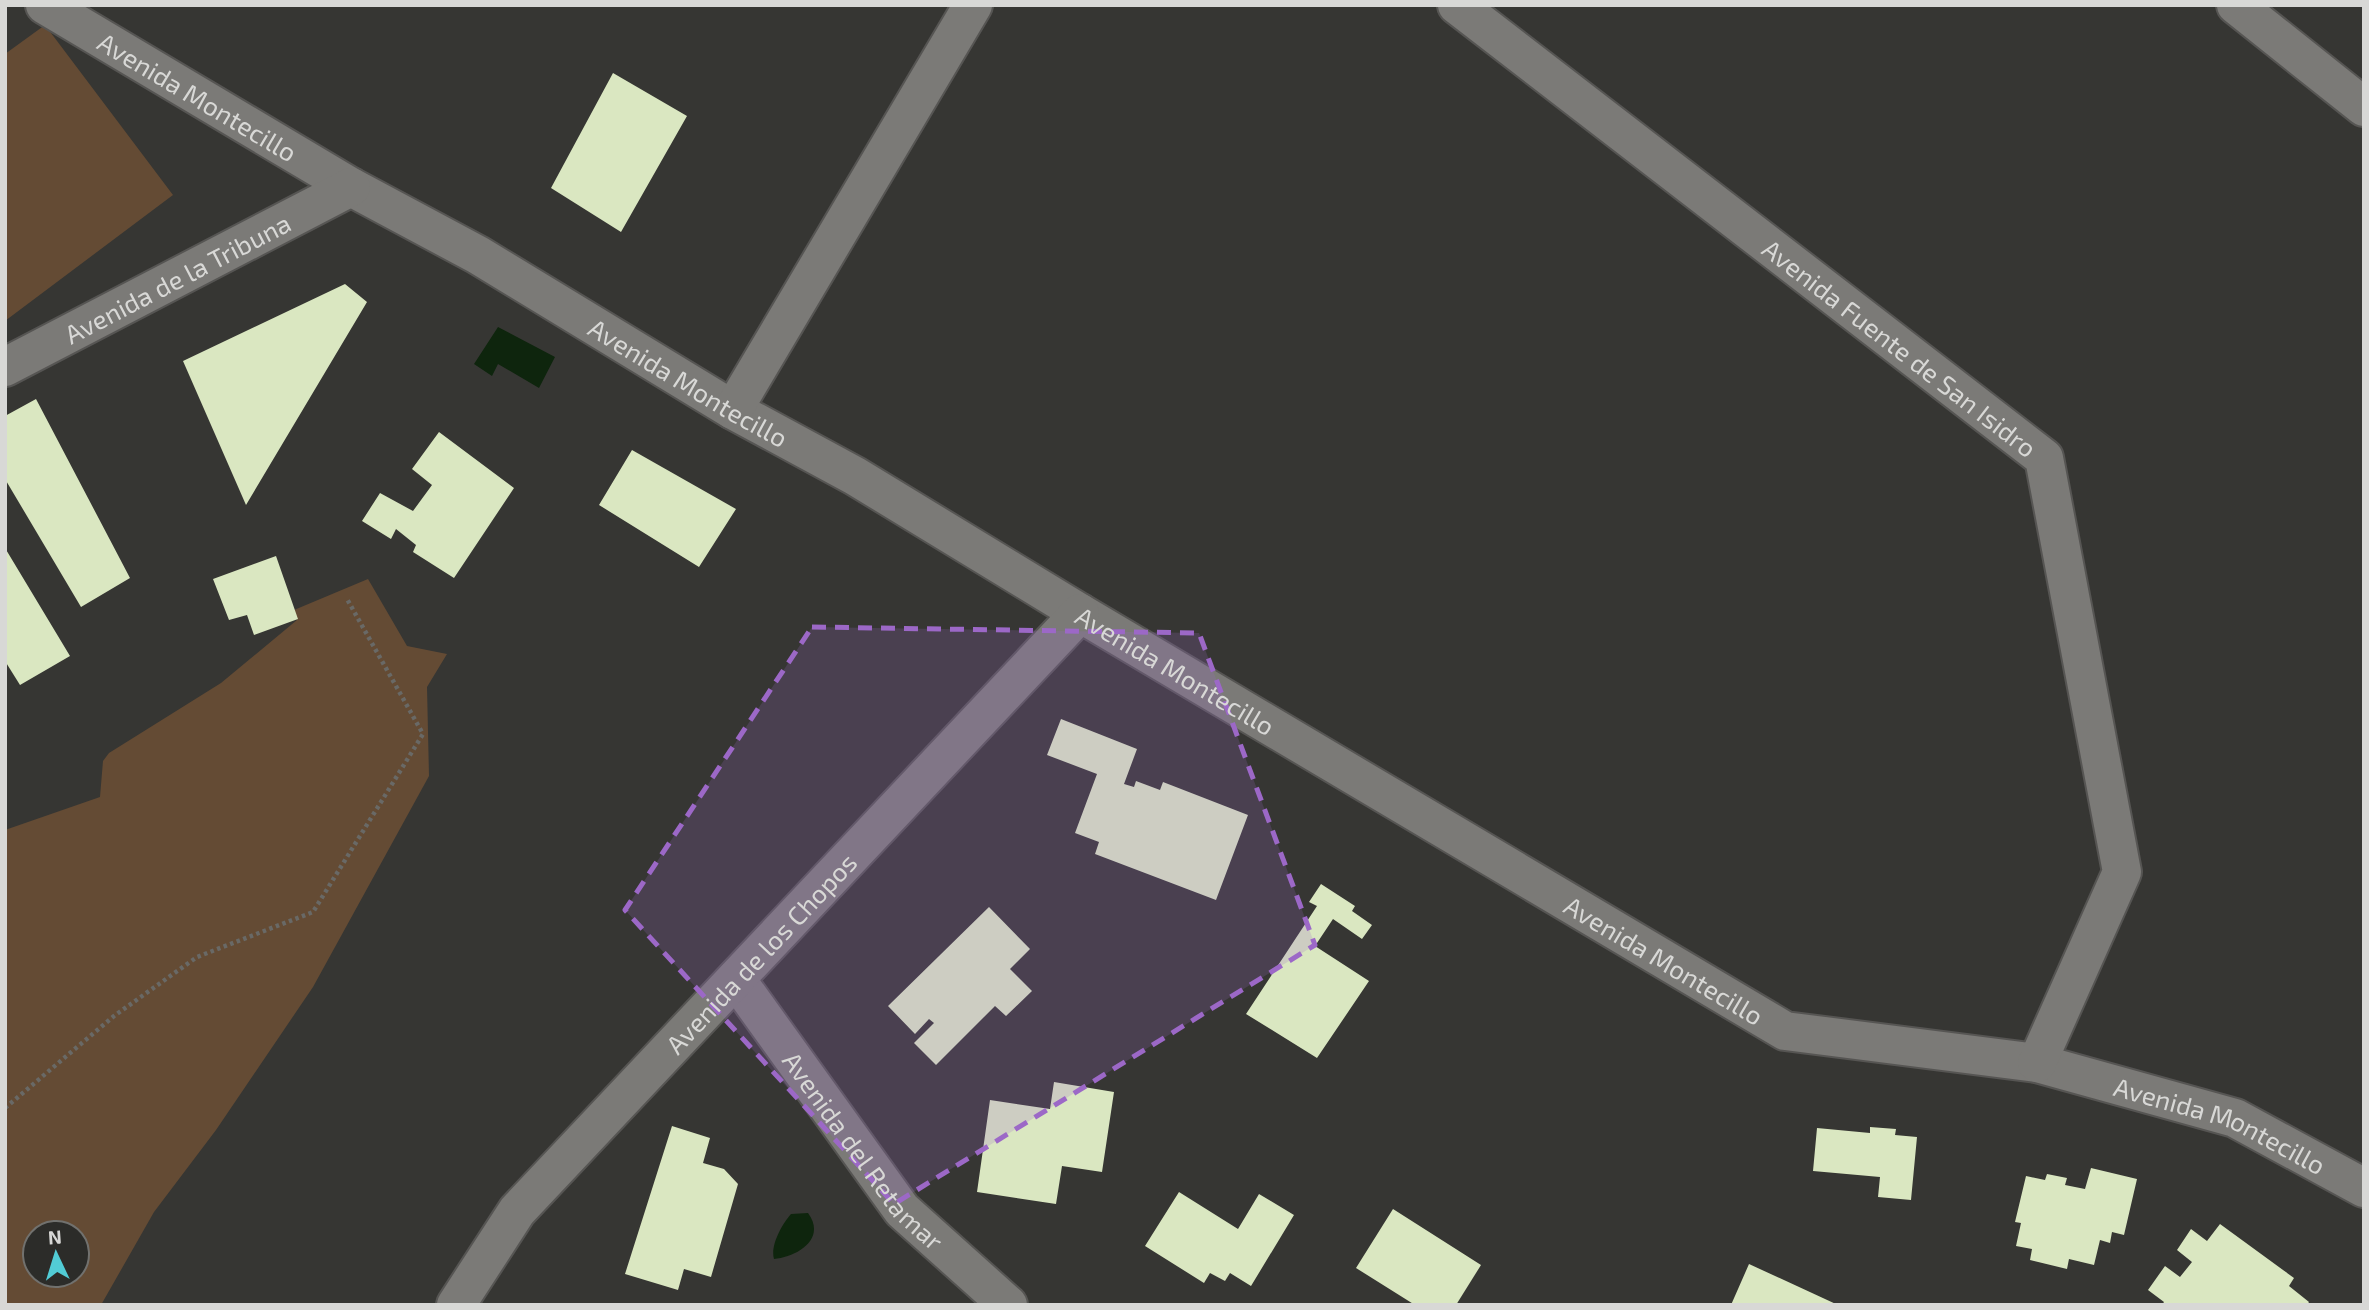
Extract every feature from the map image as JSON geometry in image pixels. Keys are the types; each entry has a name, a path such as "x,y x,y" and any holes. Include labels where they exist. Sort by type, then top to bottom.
{"street":[{"name":"Avenida Montecillo","path":"45,5 351,187 478,255 733,410 855,476 1080,613 1785,1031 2036,1063 2235,1118 2364,1188"},
{"path":"733,410 973,5"},
{"name":"Avenida Fuente de San Isidro","path":"1457,5 2044,458 2122,872 2036,1063"},
{"path":"2236,5 2364,107"},
{"name":"Avenida de la Tribuna","path":"5,367 351,187"},
{"name":"Avenida de los Chopos","path":"456,1305 517,1212 1080,613"},
{"name":"Avenida del Retamar","path":"736,979 902,1210 1008,1305"}],"path":[{"path":"5,1108 114,1016 197,957 313,912 423,734 347,599"}],"highlighted area":[{"path":"812,627 1199,633 1315,945 894,1204 625,910"}],"shaded area":[{"path":"45,25 173,195 5,321 5,54"},
{"path":"498,327 555,357 539,388 498,364 492,376 474,364"},
{"path":"368,579 407,646 447,654 427,687 429,776 313,987 216,1130 154,1212 101,1305 5,1305 5,830 100,797 103,761 109,753 221,683 297,620 294,610"},
{"path":"808,1213 814,1231 807,1245 792,1255 774,1259 775,1242 788,1218 791,1214"}],"building":[{"path":"613,73 687,116 621,232 551,188"},
{"path":"345,284 367,302 246,505 183,361"},
{"path":"36,399 130,578 81,607 5,479 5,416"},
{"path":"439,432 514,488 454,578 413,552 416,545 396,529 391,539 362,521 380,493 413,511 432,485 412,469"},
{"path":"632,450 736,509 699,567 599,505"},
{"path":"5,548 70,656 20,685 5,661"},
{"path":"276,556 298,619 254,635 247,615 229,620 213,579"},
{"path":"1061,719 1137,749 1124,784 1134,787 1136,781 1160,790 1163,782 1248,815 1216,900 1095,854 1099,842 1075,833 1097,774 1047,755"},
{"path":"1321,884 1355,906 1352,911 1372,925 1362,939 1333,919 1315,946 1369,981 1317,1058 1246,1014 1317,906 1309,902"},
{"path":"989,907 1030,949 1010,969 1032,991 1006,1016 995,1006 936,1065 914,1043 934,1023 929,1019 915,1034 888,1006"},
{"path":"1054,1082 1114,1092 1102,1172 1062,1166 1056,1204 977,1192 990,1100 1050,1109"},
{"path":"672,1126 710,1138 703,1163 724,1169 738,1184 711,1277 684,1269 678,1290 625,1274"},
{"path":"1870,1127 1896,1129 1895,1135 1917,1137 1911,1200 1878,1197 1880,1177 1813,1171 1817,1128 1870,1133"},
{"path":"2091,1168 2137,1179 2124,1235 2112,1232 2110,1243 2100,1240 2094,1265 2069,1259 2067,1269 2030,1260 2032,1249 2016,1246 2021,1223 2015,1222 2026,1176 2045,1180 2047,1174 2067,1178 2065,1185 2085,1189"},
{"path":"1179,1192 1238,1229 1259,1194 1294,1215 1251,1286 1230,1273 1225,1281 1210,1273 1204,1283 1145,1246"},
{"path":"1393,1209 1481,1265 1456,1305 1415,1305 1356,1268"},
{"path":"2220,1224 2294,1278 2289,1286 2309,1302 2307,1305 2162,1305 2164,1302 2148,1290 2165,1266 2180,1277 2192,1262 2177,1250 2191,1229 2207,1241"},
{"path":"1749,1264 1838,1305 1731,1305"}]}
